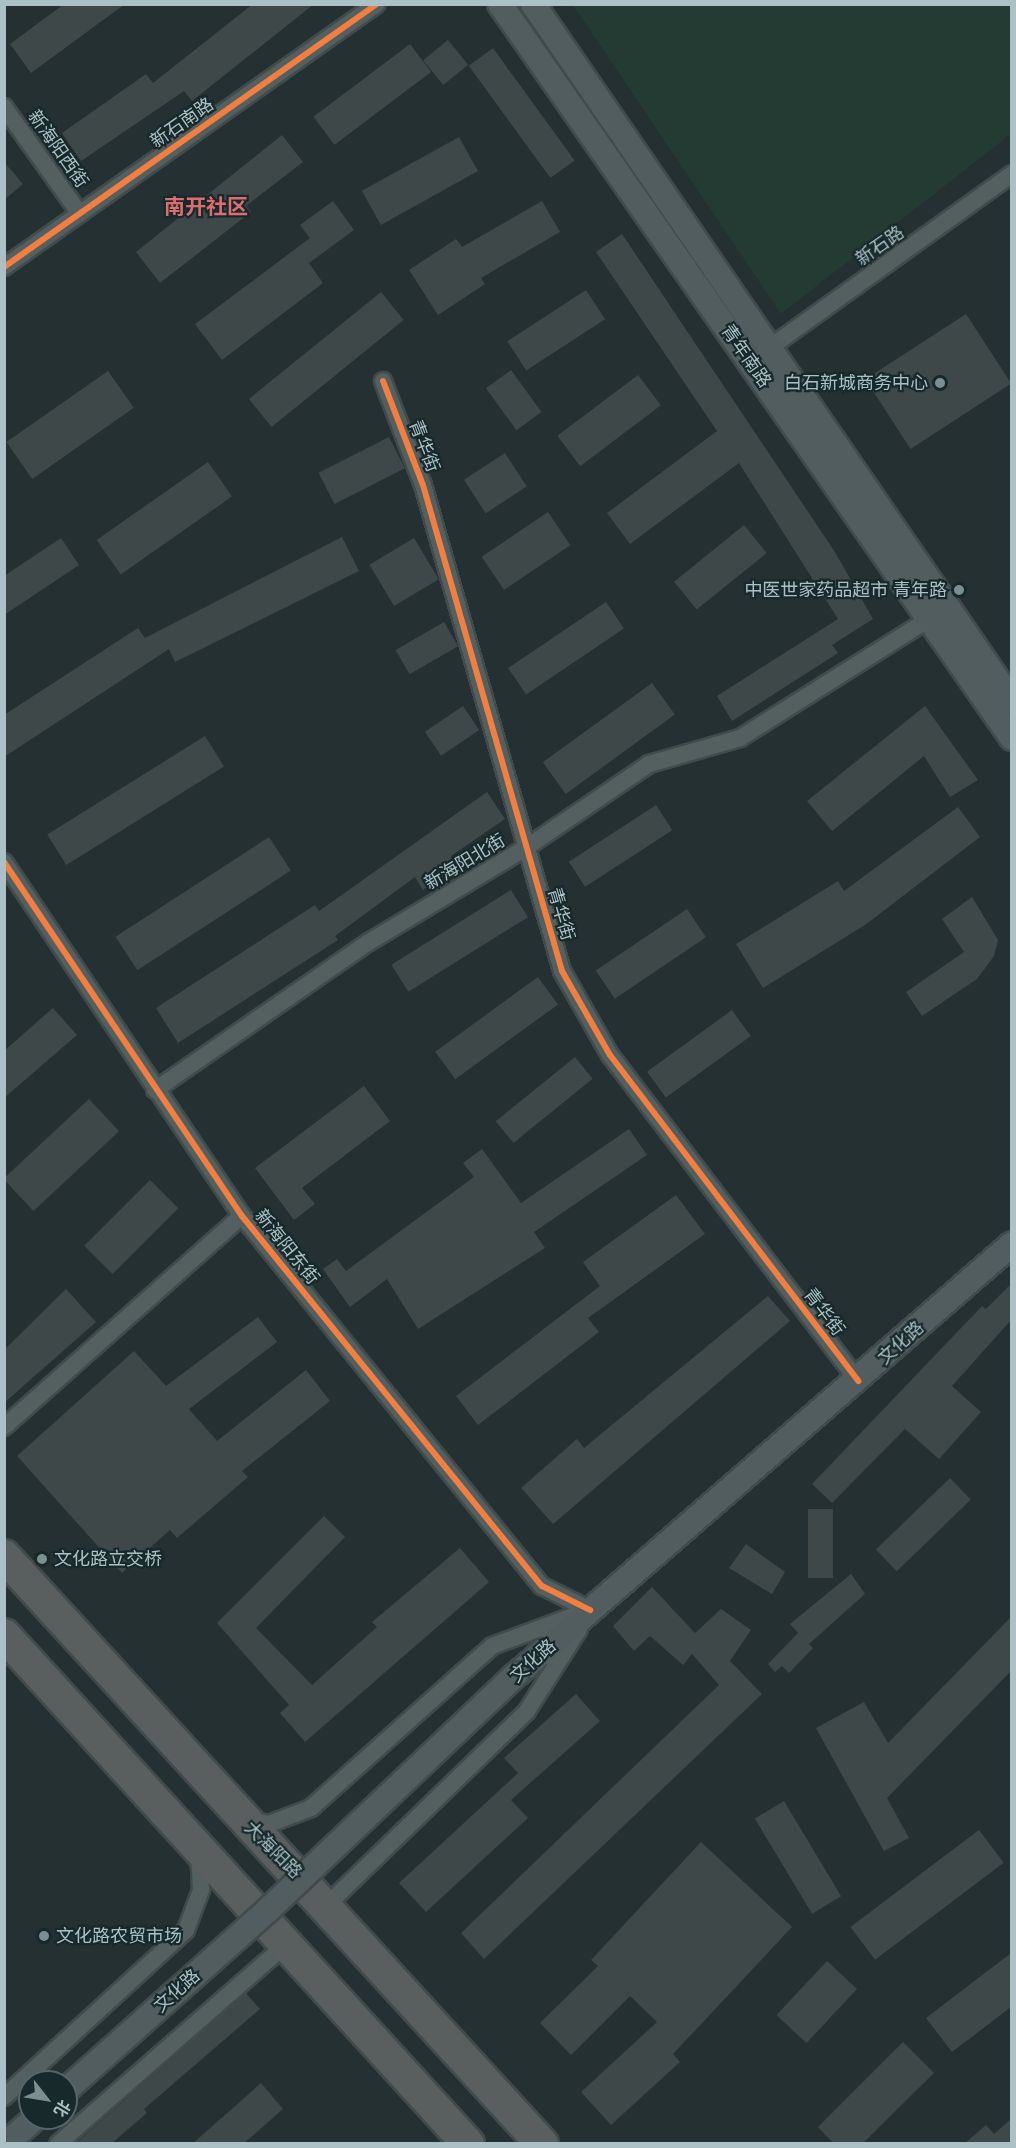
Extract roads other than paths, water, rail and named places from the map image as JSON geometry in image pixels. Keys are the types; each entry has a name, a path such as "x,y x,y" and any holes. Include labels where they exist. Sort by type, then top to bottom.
{"highway":[{"name":"大海阳路","path":"4,1556 227,1804 328,1904 542,2144"},
{"path":"4,1635 289,1942 468,2144"}],"main road":[{"name":"青年南路","path":"500,4 1011,738"},
{"name":"青年南路","path":"533,4 1011,701"},
{"name":"文化路","path":"78,2079 268,1910 516,1675 858,1381 1011,1244"},
{"path":"6,2144 22,2130"}],"street":[{"name":"新石南路","path":"4,267 377,4"},
{"name":"新海阳西街","path":"4,107 80,214"},
{"name":"新石路","path":"769,348 1011,174"},
{"name":"青华街","path":"383,381 423,485 562,971 610,1055 858,1381"},
{"name":"新海阳北街","path":"155,1090 369,942 527,848 649,764 740,738 929,619"},
{"name":"新海阳东街","path":"4,862 155,1090 242,1216 542,1586 590,1610"},
{"path":"4,1427 242,1216"},
{"path":"227,1804 252,1821 292,1819 492,1646 590,1610"},
{"path":"328,1904 527,1712 590,1610"},
{"path":"4,2097 186,1930 202,1873 193,1838"},
{"path":"58,2144 289,1942"}],"place":[{"name":"白石新城商务中心","path":"940,383"},
{"name":"中医世家药品超市 青年路","path":"959,590"},
{"name":"文化路立交桥","path":"42,1559"},
{"name":"文化路农贸市场","path":"44,1936"}],"district":[{"name":"南开社区","path":"206,207"}]}
